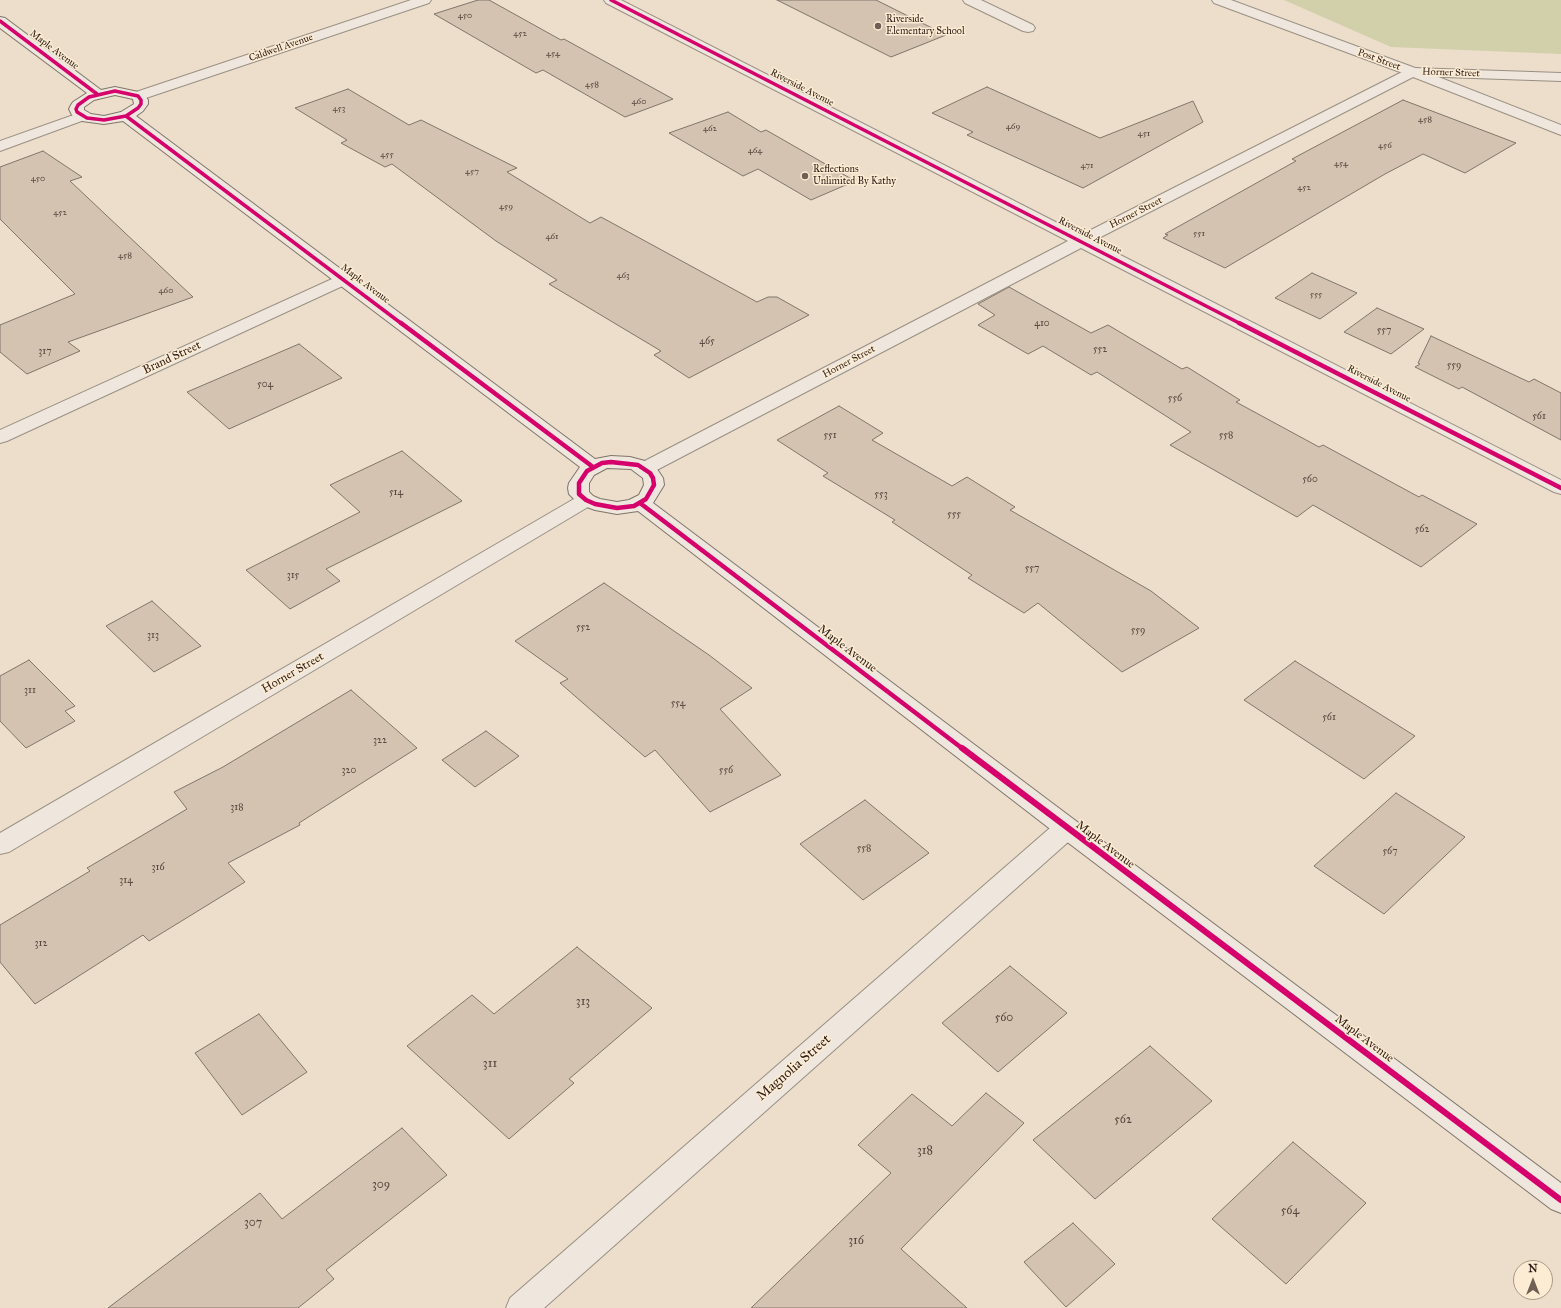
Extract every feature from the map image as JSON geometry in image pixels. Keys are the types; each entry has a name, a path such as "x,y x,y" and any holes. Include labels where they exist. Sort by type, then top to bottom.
{"street":[{"name":"Caldwell Avenue","path":"138,96 424,0"},
{"name":"Riverside Avenue","path":"611,0 1561,488"},
{"path":"970,0 1028,28"},
{"name":"Post Street","path":"1219,0 1413,72 1561,130"},
{"name":"Maple Avenue","path":"0,21 97,94"},
{"name":"Horner Street","path":"644,469 1081,241 1413,72 1561,77"},
{"path":"125,92 138,96 141,100 141,104 138,108 126,116 104,120 82,116 76,112 78,104 97,94 125,92"},
{"path":"0,146 82,116"},
{"name":"Maple Avenue","path":"126,116 593,467"},
{"name":"Brand Street","path":"0,437 343,279"},
{"path":"602,463 630,463 644,469 653,478 654,485 649,495 634,506 617,508 605,507 586,500 580,494 578,488 582,477 593,467 602,463"},
{"name":"Horner Street","path":"0,845 586,500"},
{"name":"Maple Avenue","path":"640,503 1067,828 1561,1200"},
{"name":"Magnolia Street","path":"521,1308 1067,828"}],"shaded area":[{"path":"1284,0 1561,0 1561,54 1391,47"}],"building":[{"path":"478,0 489,0 673,99 625,117 543,70 536,73 434,14"},
{"name":"Riverside Elementary School","path":"777,0 876,0 946,35 891,57"},
{"path":"987,87 1100,138 1193,101 1203,122 1083,188 967,135 973,132 932,113"},
{"path":"348,89 409,125 421,120 517,168 507,172 590,223 601,217 757,302 768,297 777,297 809,315 689,378 654,355 661,351 549,284 557,280 496,241 392,164 385,167 341,143 347,140 295,108"},
{"path":"1403,100 1516,143 1465,173 1423,154 1385,174 1225,268 1163,238 1168,235 1165,234 1296,161 1292,159"},
{"path":"728,112 761,132 766,130 855,181 811,200 758,169 743,176 669,133"},
{"path":"43,151 82,177 70,181 193,297 68,342 80,351 27,374 0,352 0,325 75,294 0,219 0,167"},
{"path":"1312,273 1357,293 1320,319 1275,298"},
{"path":"1009,287 1091,333 1108,325 1182,369 1187,367 1240,400 1236,402 1319,447 1323,445 1419,497 1422,495 1477,524 1421,567 1313,505 1297,517 1170,445 1191,432 1097,372 1091,375 1043,346 1028,354 978,325 995,315 978,304"},
{"path":"1377,308 1424,329 1391,354 1344,332"},
{"path":"1431,336 1529,382 1534,379 1561,393 1561,440 1462,387 1459,389 1415,367 1420,364 1418,363"},
{"path":"299,344 342,378 229,429 187,392"},
{"path":"839,406 883,433 872,440 952,486 967,477 1015,507 1010,510 1151,591 1199,628 1122,672 1038,603 1024,613 968,578 972,575 892,522 895,520 823,476 828,473 777,440"},
{"path":"402,451 462,501 326,569 340,581 290,609 246,570 360,512 330,485"},
{"path":"604,583 709,655 752,688 720,709 781,775 710,812 655,750 645,757 560,683 568,679 515,641"},
{"path":"152,601 201,646 154,672 106,626"},
{"path":"29,660 75,706 65,711 75,721 26,748 0,721 0,676"},
{"path":"1295,661 1415,736 1364,779 1244,700"},
{"path":"351,690 417,748 299,823 300,825 228,863 245,882 149,941 143,935 35,1004 0,962 0,925 90,871 87,868 187,809 174,792 223,767"},
{"path":"486,731 519,756 475,787 442,760"},
{"path":"1396,793 1465,837 1384,914 1314,866"},
{"path":"865,800 929,853 863,900 800,844"},
{"path":"577,947 652,1008 569,1079 574,1083 509,1139 407,1046 472,995 494,1014"},
{"path":"1010,966 1067,1013 998,1072 942,1023"},
{"path":"259,1014 307,1072 242,1115 195,1053"},
{"path":"1150,1046 1212,1101 1095,1199 1033,1140"},
{"path":"986,1093 1024,1123 901,1249 967,1308 751,1308 891,1173 858,1145 912,1094 952,1126"},
{"path":"402,1128 447,1175 326,1270 334,1279 298,1308 108,1308 260,1193 282,1219"},
{"path":"1293,1142 1366,1203 1286,1284 1212,1219"},
{"path":"1073,1223 1115,1264 1066,1307 1024,1262"}],"cycle path":[{"path":"611,0 1561,488"},
{"path":"0,21 97,94"},
{"path":"115,91 138,96 141,100 141,104 138,108 126,116 104,120 87,118 77,112 76,109 78,105 89,97 115,91"},
{"path":"126,116 593,467"},
{"path":"611,462 638,465 650,473 653,478 654,485 646,499 634,506 617,508 595,504 586,500 579,494 579,483 587,471 602,463 611,462"},
{"path":"640,503 1067,828 1561,1200"}],"place":[{"name":"Riverside Elementary School","path":"878,26"},
{"name":"Reflections Unlimited By Kathy","path":"805,176"}]}
